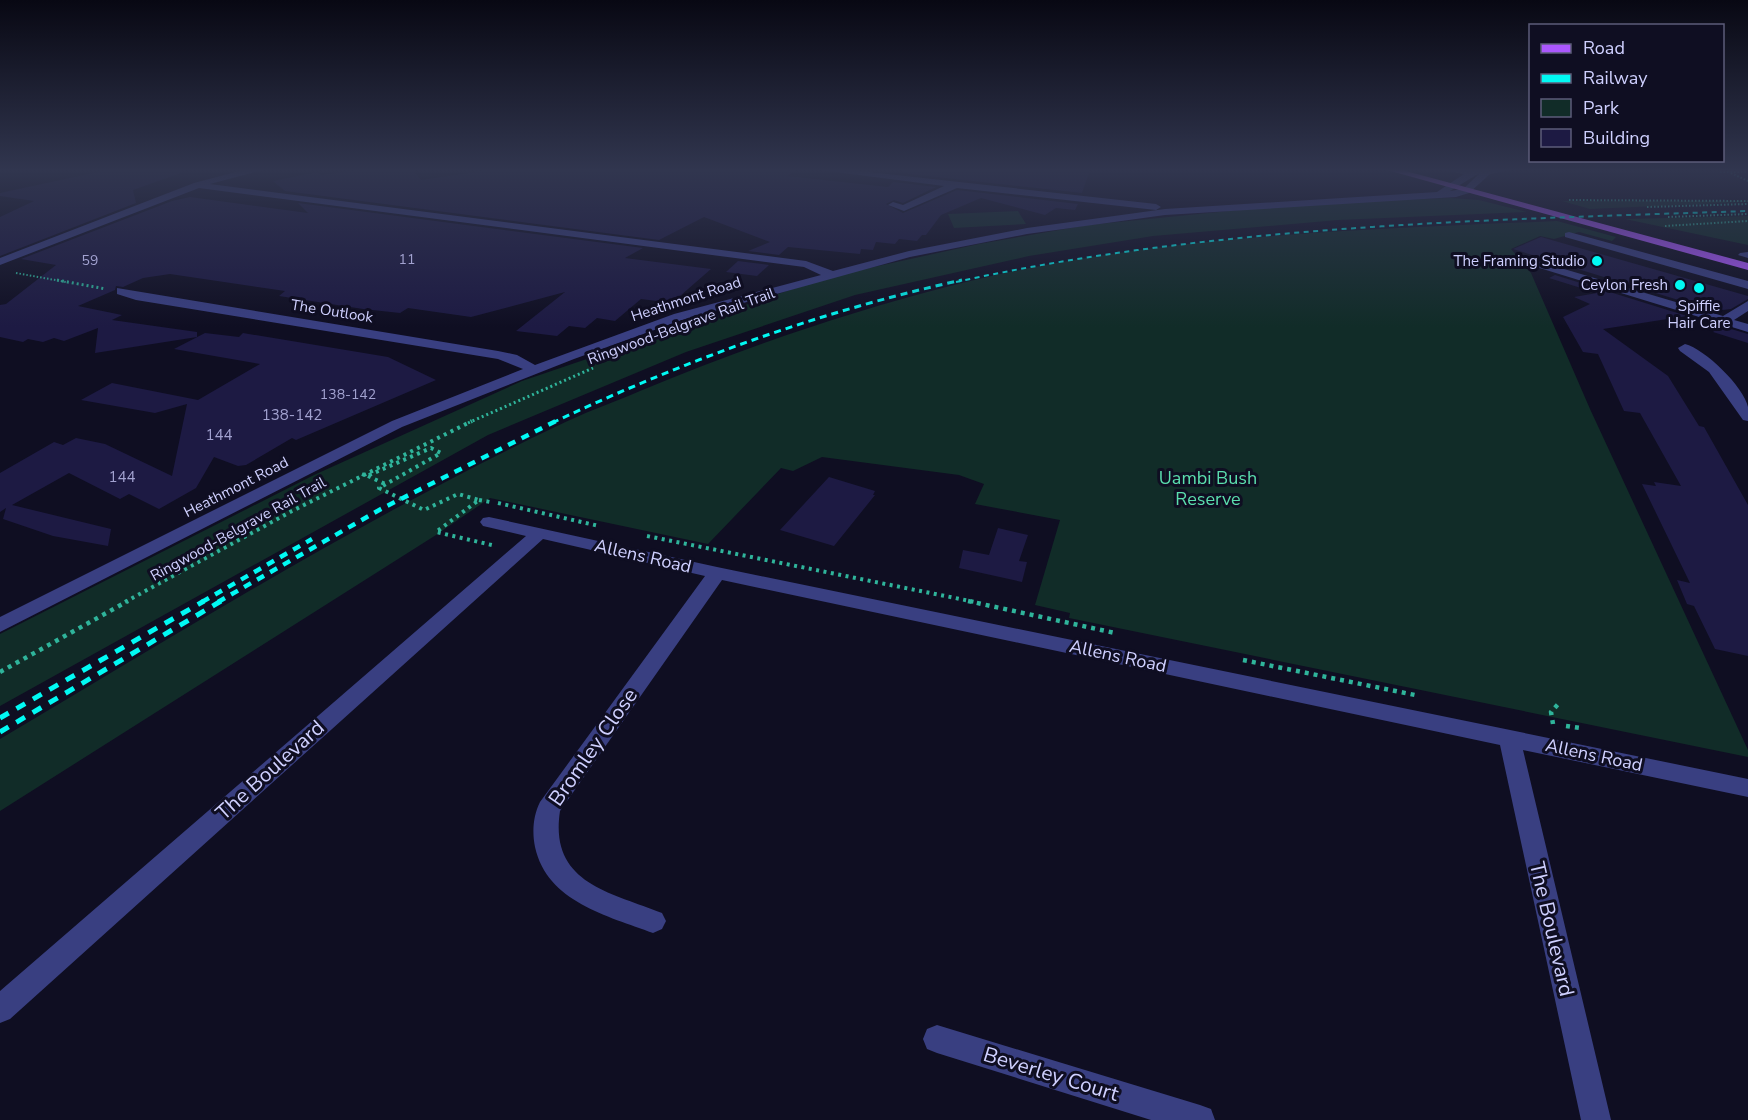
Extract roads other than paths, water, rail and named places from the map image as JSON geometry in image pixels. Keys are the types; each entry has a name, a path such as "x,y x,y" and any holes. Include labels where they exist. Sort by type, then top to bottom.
{"main road":[{"path":"1582,222 1658,229 1747,255"},
{"path":"1607,222 1663,244 1748,267"},
{"path":"1658,229 1651,233 1652,237 1663,244"}],"street":[{"path":"0,262 102,222"},
{"path":"484,222 806,264 829,274"},
{"name":"Heathmont Road","path":"0,625 398,424 678,317 909,254 1027,231 1090,222"},
{"path":"1619,227 1624,249"},
{"path":"1569,235 1748,285"},
{"path":"1536,264 1748,328"},
{"name":"The Outlook","path":"122,291 136,296 498,355 512,358 535,370"},
{"path":"1724,321 1748,305"},
{"path":"1685,348 1705,359 1718,371 1748,417"},
{"name":"Allens Road","path":"489,522 717,573 1748,788"},
{"name":"The Boulevard","path":"0,1009 540,533"},
{"name":"Bromley Close","path":"653,921 584,895 549,860 544,836 548,809 717,573"},
{"name":"The Boulevard","path":"1509,737 1596,1120"},
{"name":"Beverley Court","path":"937,1039 1200,1120"}],"railway":[{"path":"956,282 1054,263 1152,248 1350,228 1445,222"},
{"path":"552,423 601,400 753,340 857,307 962,280"},
{"path":"552,423 556,421"},
{"path":"218,602 381,509 552,423"},
{"path":"202,602 312,539"},
{"path":"0,718 204,601"},
{"path":"0,732 221,601"}],"place":[{"name":"The Framing Studio","path":"1597,261"},
{"name":"Ceylon Fresh","path":"1680,285"},
{"name":"Spiffie Hair Care","path":"1699,288"}],"park label":[{"name":"Uambi Bush Reserve","path":"1208,488"}]}
